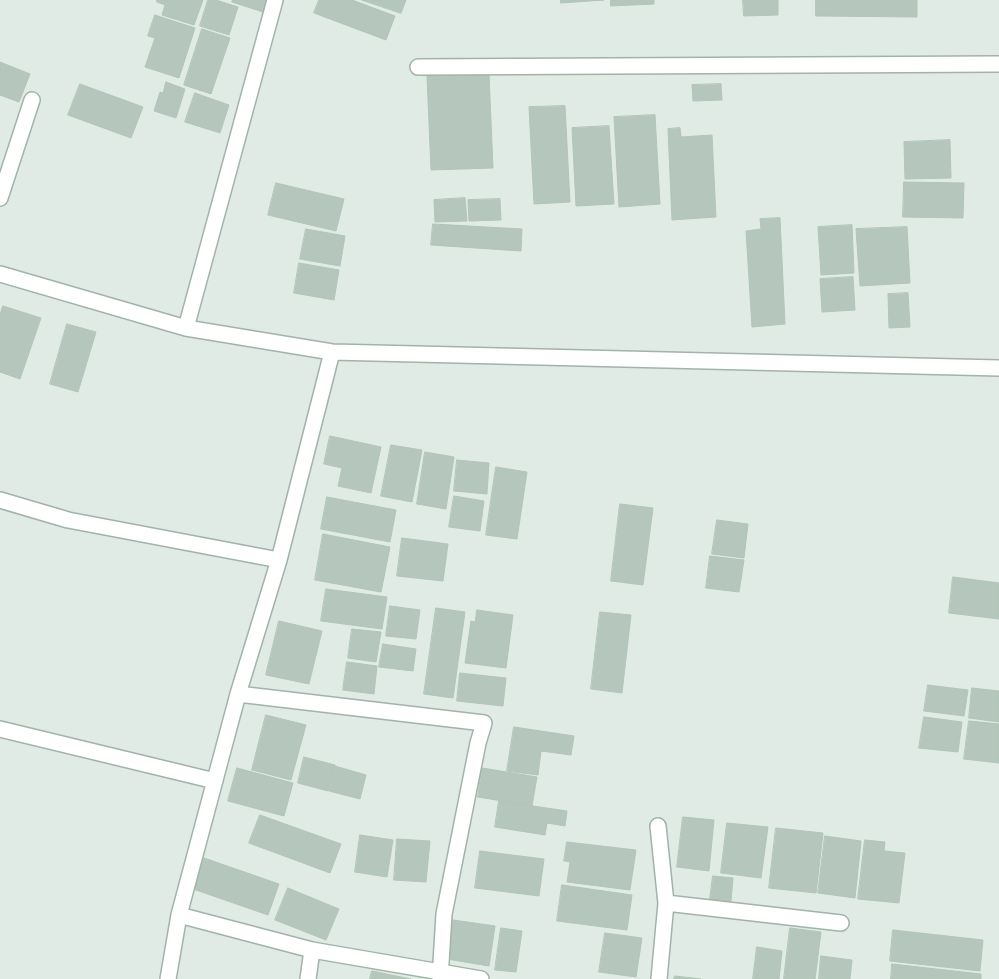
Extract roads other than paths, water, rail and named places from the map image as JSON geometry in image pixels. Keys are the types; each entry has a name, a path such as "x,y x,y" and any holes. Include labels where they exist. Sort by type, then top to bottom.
{"street":[{"path":"186,328 275,0"},
{"path":"418,67 999,64"},
{"path":"0,198 32,100"},
{"path":"0,274 186,328 332,352 999,368"},
{"path":"168,979 179,915 238,694 280,560 332,352"},
{"path":"0,500 68,520 280,560"},
{"path":"238,694 484,723 478,742 444,914 440,976"},
{"path":"0,729 215,781"},
{"path":"658,826 666,903 659,979"},
{"path":"666,903 840,924"},
{"path":"179,915 312,950 440,976 481,979"},
{"path":"308,979 312,950"}]}
